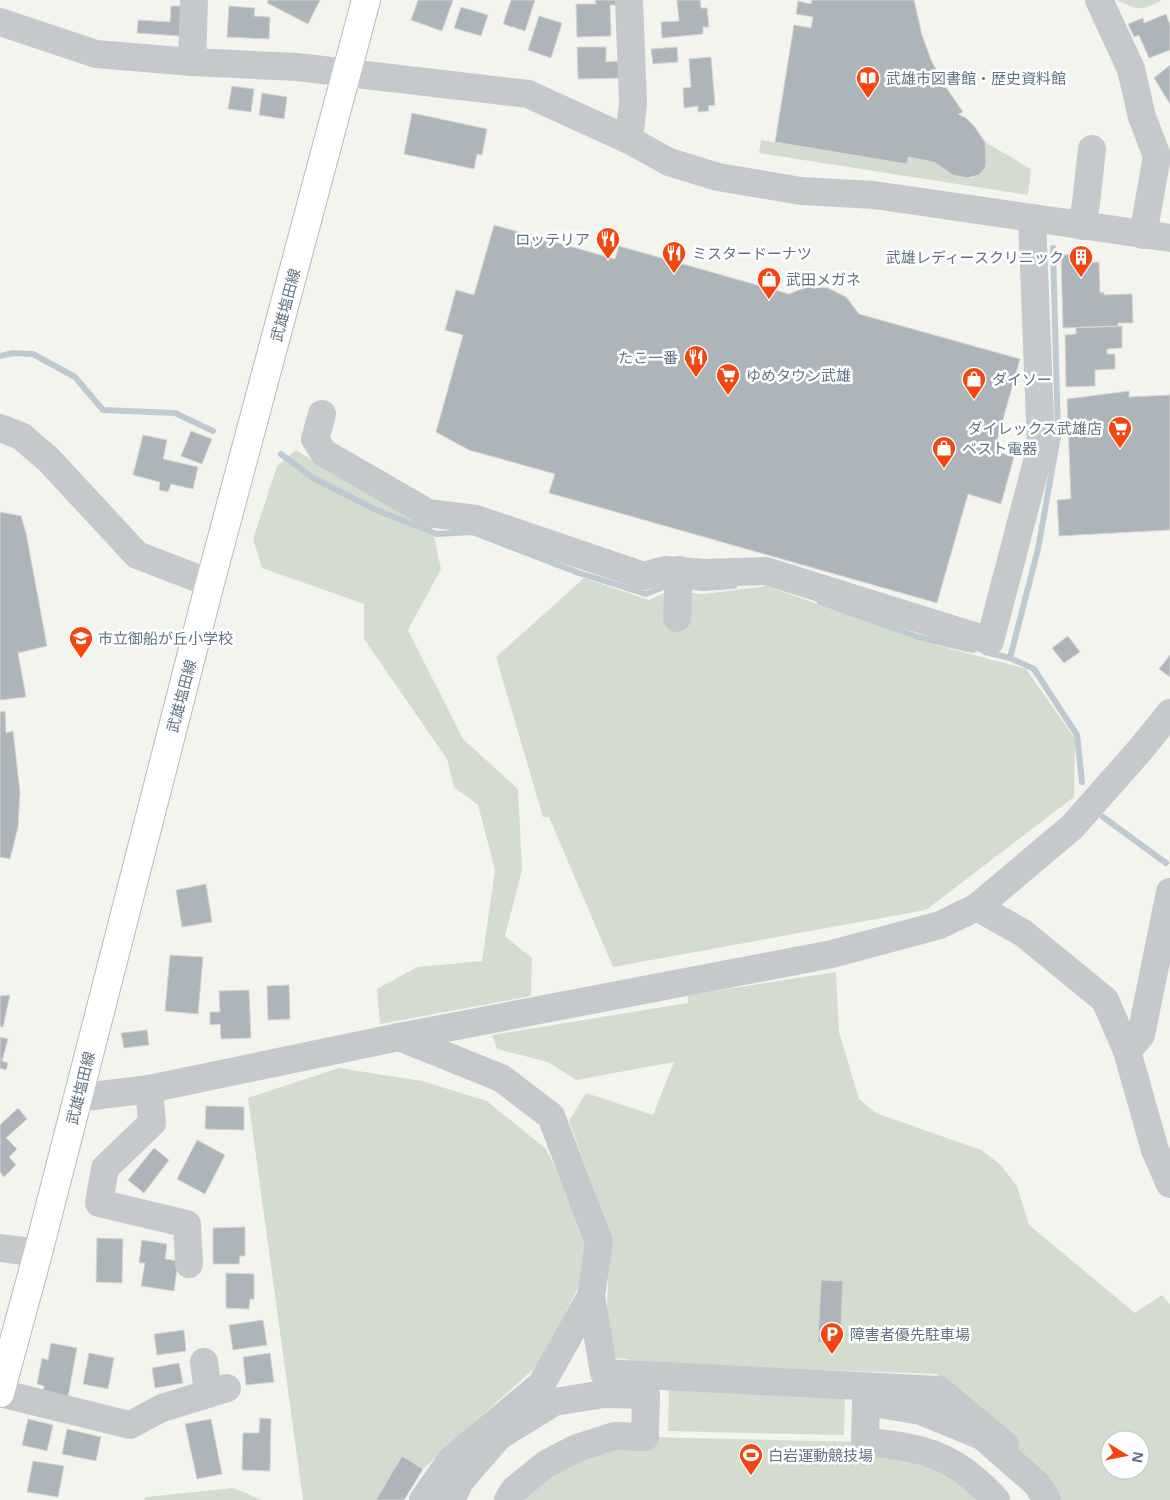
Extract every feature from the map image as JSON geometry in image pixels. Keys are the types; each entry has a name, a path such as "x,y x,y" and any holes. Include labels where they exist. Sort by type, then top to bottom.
{"main road":[{"name":"武雄塩田線","path":"0,1393 38,1253 210,583 366,0"}],"street":[{"path":"192,62 194,0"},
{"path":"629,0 633,103 629,140"},
{"path":"1100,0 1131,69 1142,117 1157,156 1144,235"},
{"path":"0,22 96,54 192,62 297,67 528,94 629,140 669,162 718,177 801,191 874,195 1170,238"},
{"path":"1082,226 1092,149"},
{"path":"679,580 705,573 766,571 990,641 1041,446 1032,219"},
{"path":"322,414 315,439 324,453 428,513 476,519 644,576 665,570 679,580"},
{"path":"0,428 21,436 49,460 137,555 210,583"},
{"path":"677,618 679,580"},
{"path":"77,1098 149,1089 399,1037 832,954 940,925 978,907 1072,827 1170,713"},
{"path":"1127,1051 1141,1034 1170,892"},
{"path":"978,907 1023,933 1105,1000 1127,1051 1155,1150 1170,1184"},
{"path":"399,1037 501,1078 551,1116 599,1242 590,1296 541,1385 451,1460 423,1500"},
{"path":"149,1089 152,1123 105,1168 99,1203 187,1224 189,1264"},
{"path":"0,1248 38,1253"},
{"path":"590,1296 604,1373 939,1390 1005,1445"},
{"path":"0,1393 130,1425 162,1408 217,1391 204,1362"},
{"path":"451,1500 460,1481 499,1436 554,1402 604,1394 646,1395 645,1437 614,1436 576,1448 546,1464 514,1490 508,1500"},
{"path":"996,1500 982,1484 961,1468 934,1454 900,1445 865,1442 866,1402 921,1411 982,1436 1038,1484 1047,1500"}],"shaded area":[{"path":"1117,0 1162,0 1144,8 1135,8"},
{"path":"761,140 906,164 908,157 929,160 935,162 951,174 969,178 976,176 984,167 985,142 1031,169 1028,195 759,153"},
{"path":"296,450 340,478 432,526 441,569 408,630 463,739 518,789 522,870 505,936 532,958 531,996 380,1024 377,989 417,967 482,961 495,870 478,805 454,787 447,759 364,639 364,604 262,568 253,539 277,466"},
{"path":"584,578 649,600 668,591 703,594 767,586 918,640 1026,669 1075,739 1074,797 926,910 613,967 549,817 543,817 496,657"},
{"path":"836,972 839,1032 859,1099 876,1113 981,1150 1000,1164 1017,1186 1029,1225 1135,1313 1162,1295 1170,1304 1170,1500 1047,1500 994,1424 936,1374 661,1364 616,1358 606,1333 610,1234 569,1121 586,1093 653,1115 674,1062 576,1080 548,1062 497,1049 492,1035 688,1003 688,995"},
{"path":"339,1068 422,1081 487,1101 546,1149 585,1228 586,1272 540,1363 423,1469 402,1456 376,1500 303,1500 248,1098"},
{"name":"白岩運動競技場","path":"669,1388 845,1392 844,1435 668,1431"},
{"name":"白岩運動競技場","path":"645,1437 865,1442 901,1445 996,1500 508,1500 546,1464"},
{"path":"234,1488 262,1500 144,1500 146,1497"}],"building":[{"path":"268,0 320,0 308,24 267,3"},
{"path":"418,0 453,0 442,31 411,20"},
{"path":"511,0 535,0 525,31 503,24"},
{"path":"595,0 616,0 616,5 610,5 611,36 577,37 576,4 596,4"},
{"path":"677,0 700,0 701,8 707,8 709,27 703,27 703,34 662,38 661,22 679,21"},
{"name":"武雄市図書館・歴史資料館","path":"812,0 914,0 922,35 931,60 945,86 963,112 958,114 966,118 974,126 985,142 985,168 979,175 967,178 953,175 934,162 908,157 907,164 775,142 794,25 811,28 813,17 796,14 798,1 811,4"},
{"path":"171,6 182,6 180,36 137,33 138,20 170,22"},
{"path":"229,6 255,8 254,16 270,17 269,39 227,37"},
{"path":"461,7 488,15 481,36 454,28"},
{"path":"1166,14 1170,25 1170,50 1149,58 1139,35 1134,37 1128,24 1143,18 1144,23"},
{"path":"539,16 562,23 551,58 528,50"},
{"path":"577,47 606,47 606,62 620,61 620,78 578,79"},
{"path":"677,47 678,62 653,64 651,49"},
{"path":"711,57 715,105 708,106 709,111 698,112 698,106 684,108 683,88 691,87 689,59"},
{"path":"1170,65 1170,104 1154,78"},
{"path":"232,86 254,89 251,112 228,109"},
{"path":"262,93 287,97 284,119 259,115"},
{"path":"412,113 487,129 482,155 477,154 474,169 404,154"},
{"name":"ゆめタウン武雄","path":"494,225 615,259 619,246 789,294 809,286 828,288 846,297 859,314 1020,359 994,451 1014,457 1001,504 968,494 937,603 549,493 555,474 469,450 436,432 463,335 445,330 456,290 474,295"},
{"name":"武雄レディースクリニック","path":"1080,254 1080,263 1099,262 1100,293 1104,292 1104,295 1132,294 1133,323 1118,323 1118,326 1063,328 1061,255"},
{"path":"1122,326 1122,348 1107,349 1107,354 1115,354 1115,369 1095,370 1095,386 1066,387 1065,335 1076,334 1076,328"},
{"name":"ダイレックス武雄店","path":"1129,391 1129,397 1170,395 1170,530 1059,536 1057,500 1071,499 1067,399"},
{"path":"191,431 212,439 202,464 181,456"},
{"path":"143,435 167,440 163,459 198,467 193,489 171,484 168,492 159,490 160,482 133,475"},
{"path":"0,512 21,516 26,533 47,646 18,653 26,697 0,700"},
{"path":"1068,636 1080,652 1064,663 1052,648"},
{"path":"1170,655 1170,677 1159,669"},
{"path":"5,711 6,733 13,731 20,792 18,827 10,859 0,857 0,712"},
{"path":"206,884 212,922 182,927 176,890"},
{"path":"170,955 203,957 198,1014 165,1011"},
{"path":"289,985 290,1019 268,1020 267,986"},
{"path":"249,990 251,1038 221,1039 220,1024 210,1025 210,1012 220,1012 219,991"},
{"path":"10,995 3,1027 0,1026 0,996"},
{"path":"147,1030 149,1045 124,1048 121,1033"},
{"path":"0,1037 8,1039 2,1061 8,1063 6,1070 0,1068"},
{"path":"206,1106 244,1107 244,1130 205,1129"},
{"path":"18,1108 27,1119 6,1138 17,1149 9,1157 16,1165 4,1177 0,1172 0,1125"},
{"path":"197,1140 225,1155 205,1194 177,1179"},
{"path":"154,1148 169,1160 144,1193 128,1180"},
{"path":"245,1227 245,1256 240,1256 239,1264 213,1264 213,1228"},
{"path":"97,1238 123,1239 122,1283 96,1282"},
{"path":"142,1240 167,1244 165,1259 178,1261 174,1291 141,1286 145,1263 139,1263"},
{"path":"226,1273 254,1274 254,1299 250,1299 249,1309 226,1308"},
{"path":"821,1280 843,1281 840,1343 818,1342"},
{"path":"263,1320 267,1345 233,1350 229,1325"},
{"path":"184,1330 186,1351 157,1355 154,1334"},
{"path":"51,1343 77,1348 68,1397 43,1392 44,1386 37,1384 42,1358 48,1360"},
{"path":"89,1353 114,1358 108,1389 83,1384"},
{"path":"270,1353 274,1382 246,1385 243,1357"},
{"path":"179,1363 183,1383 155,1388 152,1368"},
{"path":"260,1418 271,1419 270,1471 242,1470 243,1433 259,1433"},
{"path":"28,1419 53,1425 47,1451 22,1445"},
{"path":"211,1419 222,1474 197,1479 185,1424"},
{"path":"67,1429 101,1437 96,1461 62,1454"},
{"path":"402,1456 423,1469 404,1500 376,1500"},
{"path":"33,1461 64,1466 58,1497 27,1492"}],"waterway":[{"path":"1010,658 1038,549 1058,436 1053,248"},
{"path":"0,356 13,353 33,354 75,377 103,410 175,413 213,431"},
{"path":"281,454 313,478 376,510 437,534 472,532 579,573 646,594 671,584"},
{"path":"684,586 703,588 734,586"},
{"path":"820,602 918,637 973,650"},
{"path":"985,652 1010,658 1034,669 1077,735 1082,782"},
{"path":"1103,817 1166,863"}],"place":[{"name":"武雄市図書館・歴史資料館","path":"868,99"},
{"name":"ロッテリア","path":"608,260"},
{"name":"ミスタードーナツ","path":"674,274"},
{"name":"武雄レディースクリニック","path":"1081,278"},
{"name":"武田メガネ","path":"769,300"},
{"name":"たこ一番","path":"696,378"},
{"name":"ゆめタウン武雄","path":"728,396"},
{"name":"ダイソー","path":"974,400"},
{"name":"ダイレックス武雄店","path":"1120,449"},
{"name":"ベスト電器","path":"944,469"},
{"name":"市立御船が丘小学校","path":"81,659"},
{"name":"障害者優先駐車場","path":"832,1355"},
{"name":"白岩運動競技場","path":"751,1476"}]}
